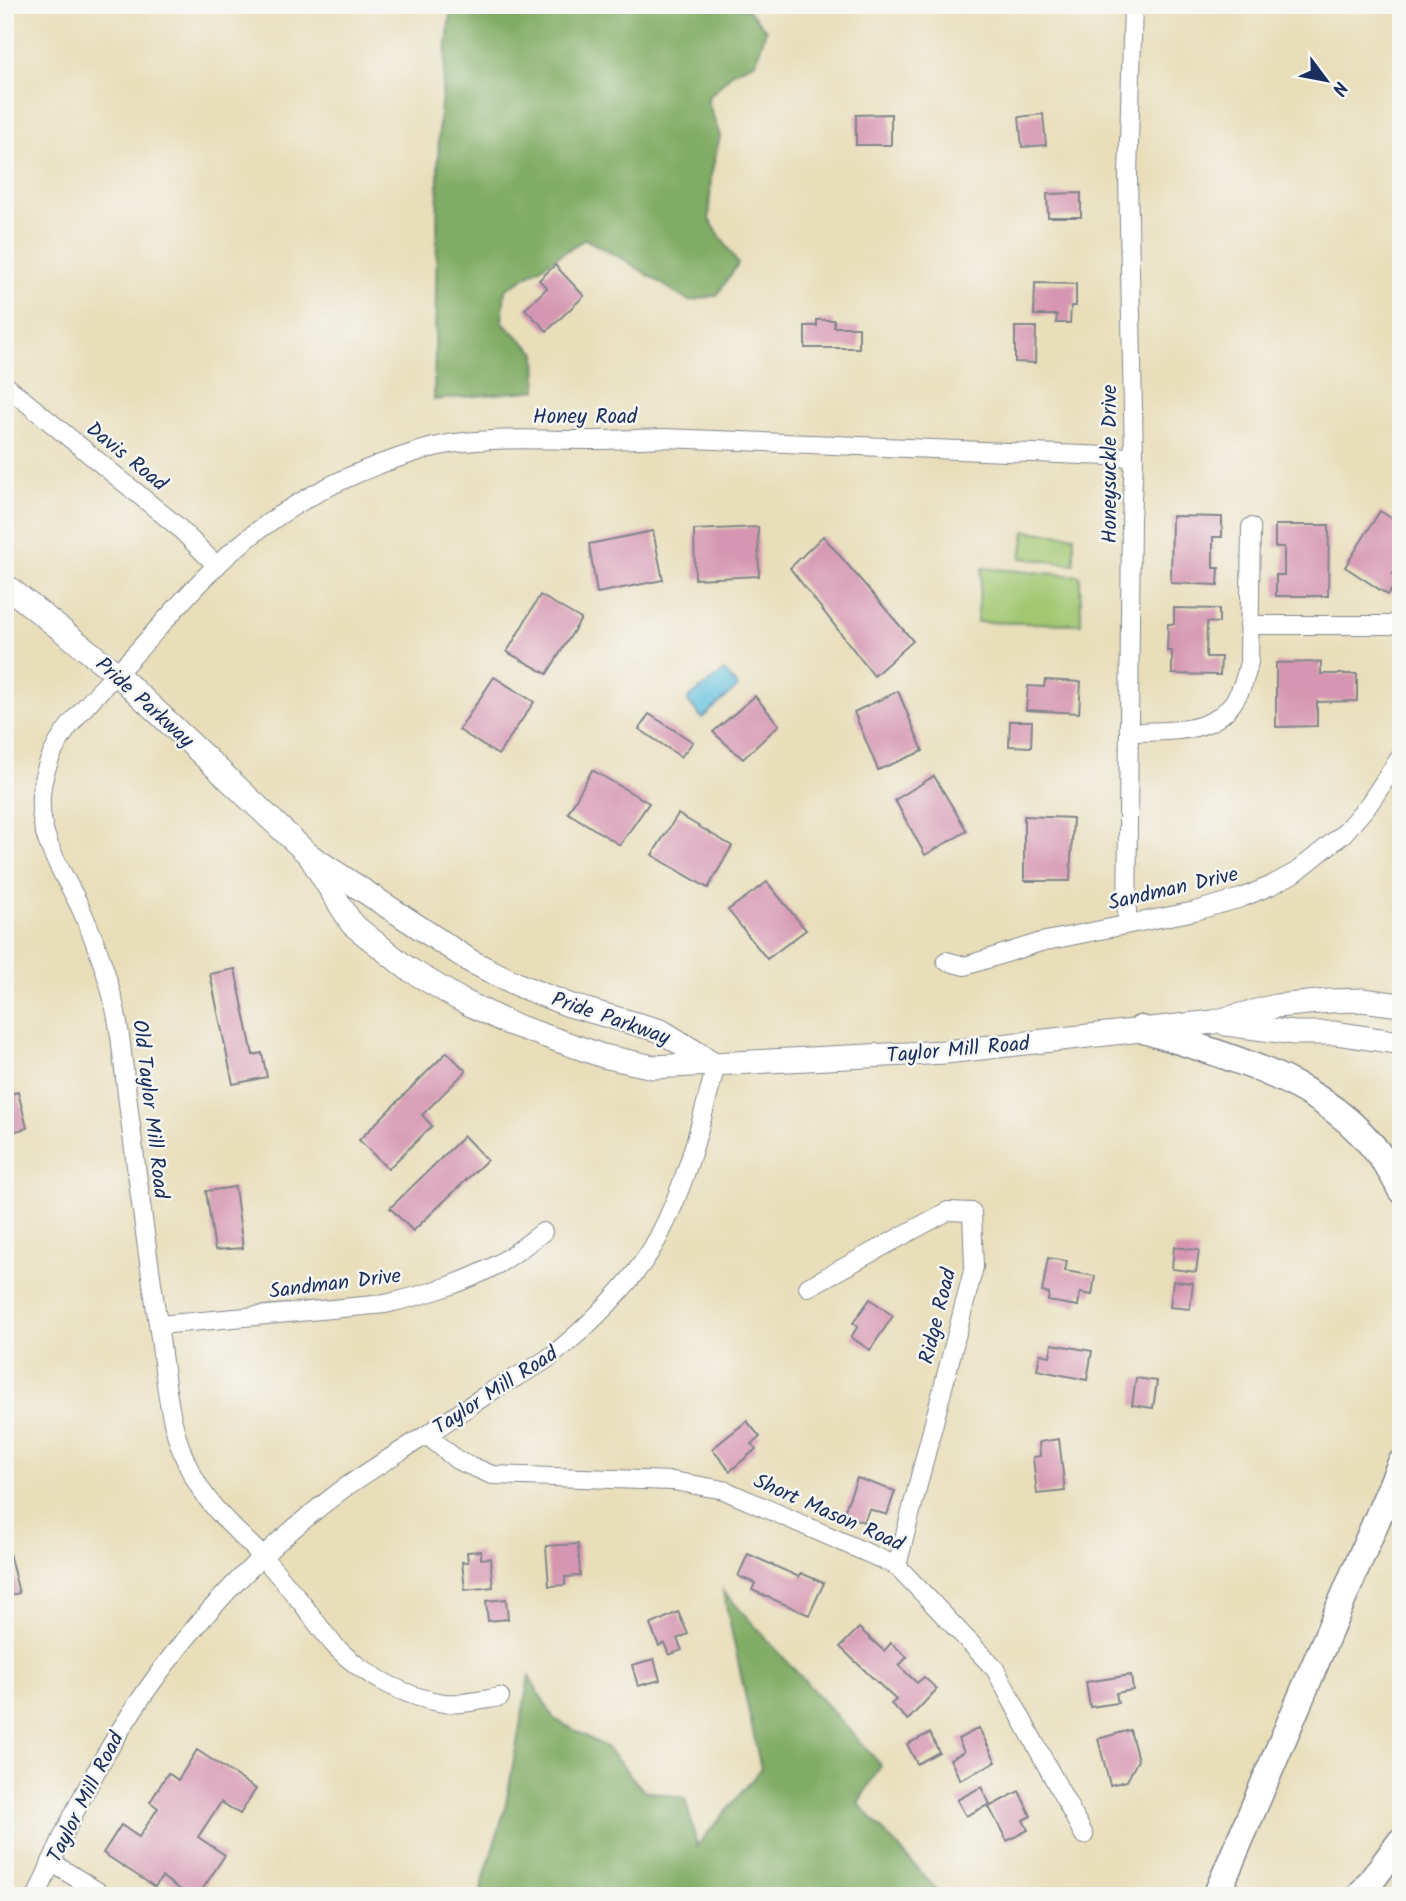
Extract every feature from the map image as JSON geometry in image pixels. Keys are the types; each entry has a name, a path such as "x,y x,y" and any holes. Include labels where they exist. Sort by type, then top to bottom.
{"highway":[{"path":"1141,1029 1240,1060 1297,1085 1360,1133 1380,1156 1401,1190"},
{"path":"1216,1896 1401,1463"},
{"path":"1360,1896 1401,1841"}],"main road":[{"name":"Pride Parkway","path":"5,585 117,674 309,855 472,962 523,987 569,1005 661,1031 716,1065"},
{"name":"Pride Parkway","path":"309,855 352,925 407,968 459,999 508,1023 603,1056 653,1067 716,1065"},
{"name":"Taylor Mill Road","path":"716,1065 946,1052 1213,1022 1276,1006 1362,1000 1401,1005"},
{"name":"Taylor Mill Road","path":"1213,1022 1294,1033 1335,1033 1401,1043"}],"street":[{"name":"Honeysuckle Drive","path":"1128,923 1131,520 1134,457 1128,176 1133,5"},
{"name":"Davis Road","path":"5,385 177,526 217,566"},
{"name":"Honey Road","path":"117,674 217,566 269,522 310,495 365,470 454,443 517,439 664,438 1134,457"},
{"path":"1129,732 1182,732 1199,728 1220,715 1239,695 1249,662 1251,527"},
{"path":"1249,625 1390,625 1401,621"},
{"name":"Old Taylor Mill Road","path":"117,674 66,730 52,751 43,772 40,801 43,829 50,852 78,904 108,981 118,1027 166,1387 182,1454 197,1483 218,1512 263,1557 336,1647 359,1667 415,1695 443,1703 465,1703 500,1697"},
{"name":"Sandman Drive","path":"946,961 965,966 1041,942 1195,911 1241,898 1296,872 1343,834 1369,804 1401,756"},
{"name":"Taylor Mill Road","path":"37,1896 89,1783 120,1727 205,1613 237,1578 341,1490 457,1413 549,1357 589,1323 623,1287 657,1240 677,1194 699,1130 716,1065"},
{"name":"Ridge Road","path":"808,1287 948,1211 972,1212 974,1267 897,1566"},
{"name":"Sandman Drive","path":"159,1325 394,1302 461,1282 500,1263 543,1232"},
{"name":"Short Mason Road","path":"427,1435 457,1460 492,1475 673,1481 724,1490 897,1566 995,1669 1084,1835"},
{"path":"51,1862 105,1896"}],"green space":[{"path":"451,5 728,5 748,10 766,30 756,62 733,72 707,99 720,136 711,175 709,219 738,264 717,295 689,301 623,259 585,239 505,290 502,322 536,353 537,390 434,400 439,124"},
{"path":"1025,531 1074,536 1074,564 1021,558"},
{"path":"982,568 1080,576 1081,624 977,622"},
{"path":"723,1591 881,1765 858,1803 942,1896 481,1896 482,1884 505,1809 529,1676 554,1719 606,1747 643,1790 685,1798 697,1846 761,1769"}],"water":[{"path":"724,671 738,687 702,718 687,700"}],"building":[{"path":"891,114 891,145 856,145 856,115"},
{"path":"1043,114 1046,145 1022,147 1019,117"},
{"path":"1081,193 1081,217 1048,217 1047,194"},
{"path":"555,265 584,296 547,331 525,309 547,288 539,280"},
{"path":"1035,283 1076,284 1076,306 1071,306 1070,323 1056,323 1057,315 1034,315"},
{"path":"817,320 834,320 834,327 859,327 859,348 805,348 805,326 817,326"},
{"path":"1015,327 1036,327 1035,363 1015,362"},
{"path":"1380,511 1401,524 1401,561 1393,574 1399,578 1388,595 1345,567"},
{"path":"1172,516 1222,517 1222,537 1213,537 1213,568 1219,568 1218,585 1171,583"},
{"path":"1275,525 1329,525 1328,596 1276,596 1276,575 1284,575 1284,547 1275,547"},
{"path":"758,527 759,576 695,579 694,530"},
{"path":"653,531 663,580 597,593 589,544"},
{"path":"823,536 913,641 874,676 790,568"},
{"path":"540,595 581,619 547,674 507,652"},
{"path":"1174,608 1219,609 1219,623 1207,622 1206,657 1221,657 1220,675 1172,674 1172,651 1167,651 1168,624 1174,624"},
{"path":"1321,662 1321,674 1357,674 1357,701 1317,702 1317,726 1276,727 1276,663"},
{"path":"494,677 534,702 498,755 459,730"},
{"path":"1045,680 1081,682 1079,713 1026,710 1028,686 1044,687"},
{"path":"898,691 923,751 878,770 854,712"},
{"path":"755,696 779,725 743,759 713,732"},
{"path":"649,714 693,742 681,757 639,729"},
{"path":"1010,721 1032,721 1031,747 1009,746"},
{"path":"592,770 649,803 620,845 568,813"},
{"path":"934,776 967,831 925,855 895,800"},
{"path":"678,814 732,846 708,888 652,855"},
{"path":"1024,816 1073,818 1070,881 1024,881"},
{"path":"767,882 806,930 767,959 728,910"},
{"path":"235,969 253,1055 262,1053 267,1077 233,1084 210,974"},
{"path":"447,1052 466,1071 422,1115 432,1126 388,1169 359,1140"},
{"path":"5,1090 7,1095 18,1092 27,1128 5,1134"},
{"path":"464,1136 487,1160 413,1231 390,1208"},
{"path":"235,1187 243,1248 215,1250 206,1191"},
{"path":"1174,1247 1199,1250 1196,1272 1172,1269"},
{"path":"1048,1258 1067,1261 1065,1271 1095,1276 1092,1295 1080,1293 1078,1306 1048,1301 1049,1293 1042,1292"},
{"path":"1173,1281 1193,1283 1190,1309 1170,1307"},
{"path":"870,1299 893,1316 870,1350 851,1337 858,1326 853,1323"},
{"path":"1052,1344 1092,1351 1087,1380 1037,1370 1040,1354 1050,1356"},
{"path":"1136,1378 1157,1381 1153,1408 1132,1405"},
{"path":"747,1421 760,1437 752,1444 756,1449 730,1471 712,1449"},
{"path":"1059,1439 1065,1491 1037,1494 1033,1457 1040,1456 1039,1442"},
{"path":"857,1478 895,1491 887,1515 869,1509 864,1522 843,1515"},
{"path":"5,1537 19,1593 5,1597"},
{"path":"578,1544 580,1576 565,1577 565,1585 549,1586 546,1546"},
{"path":"481,1551 481,1559 490,1558 493,1587 465,1590 462,1562 468,1562 467,1552"},
{"path":"748,1554 799,1577 801,1573 824,1583 809,1615 752,1590 755,1583 738,1576"},
{"path":"506,1599 508,1619 488,1621 486,1601"},
{"path":"678,1612 688,1634 677,1639 682,1650 669,1655 664,1643 659,1646 650,1625"},
{"path":"859,1628 884,1651 891,1643 907,1657 899,1666 917,1683 924,1677 937,1689 908,1720 891,1704 896,1700 840,1647"},
{"path":"654,1659 660,1680 638,1686 632,1665"},
{"path":"1131,1675 1133,1690 1116,1693 1118,1703 1090,1707 1086,1682"},
{"path":"979,1728 996,1762 960,1780 950,1759 964,1752 958,1739"},
{"path":"1130,1730 1138,1760 1127,1781 1110,1785 1098,1739"},
{"path":"930,1733 939,1752 917,1764 907,1744"},
{"path":"197,1750 256,1789 240,1814 221,1802 198,1837 225,1855 198,1896 190,1896 162,1877 155,1887 103,1853 121,1825 139,1837 158,1808 150,1802 168,1773 178,1780"},
{"path":"981,1787 990,1804 966,1816 957,1800"},
{"path":"1019,1791 1031,1816 1023,1820 1028,1830 1007,1841 989,1807"}]}
